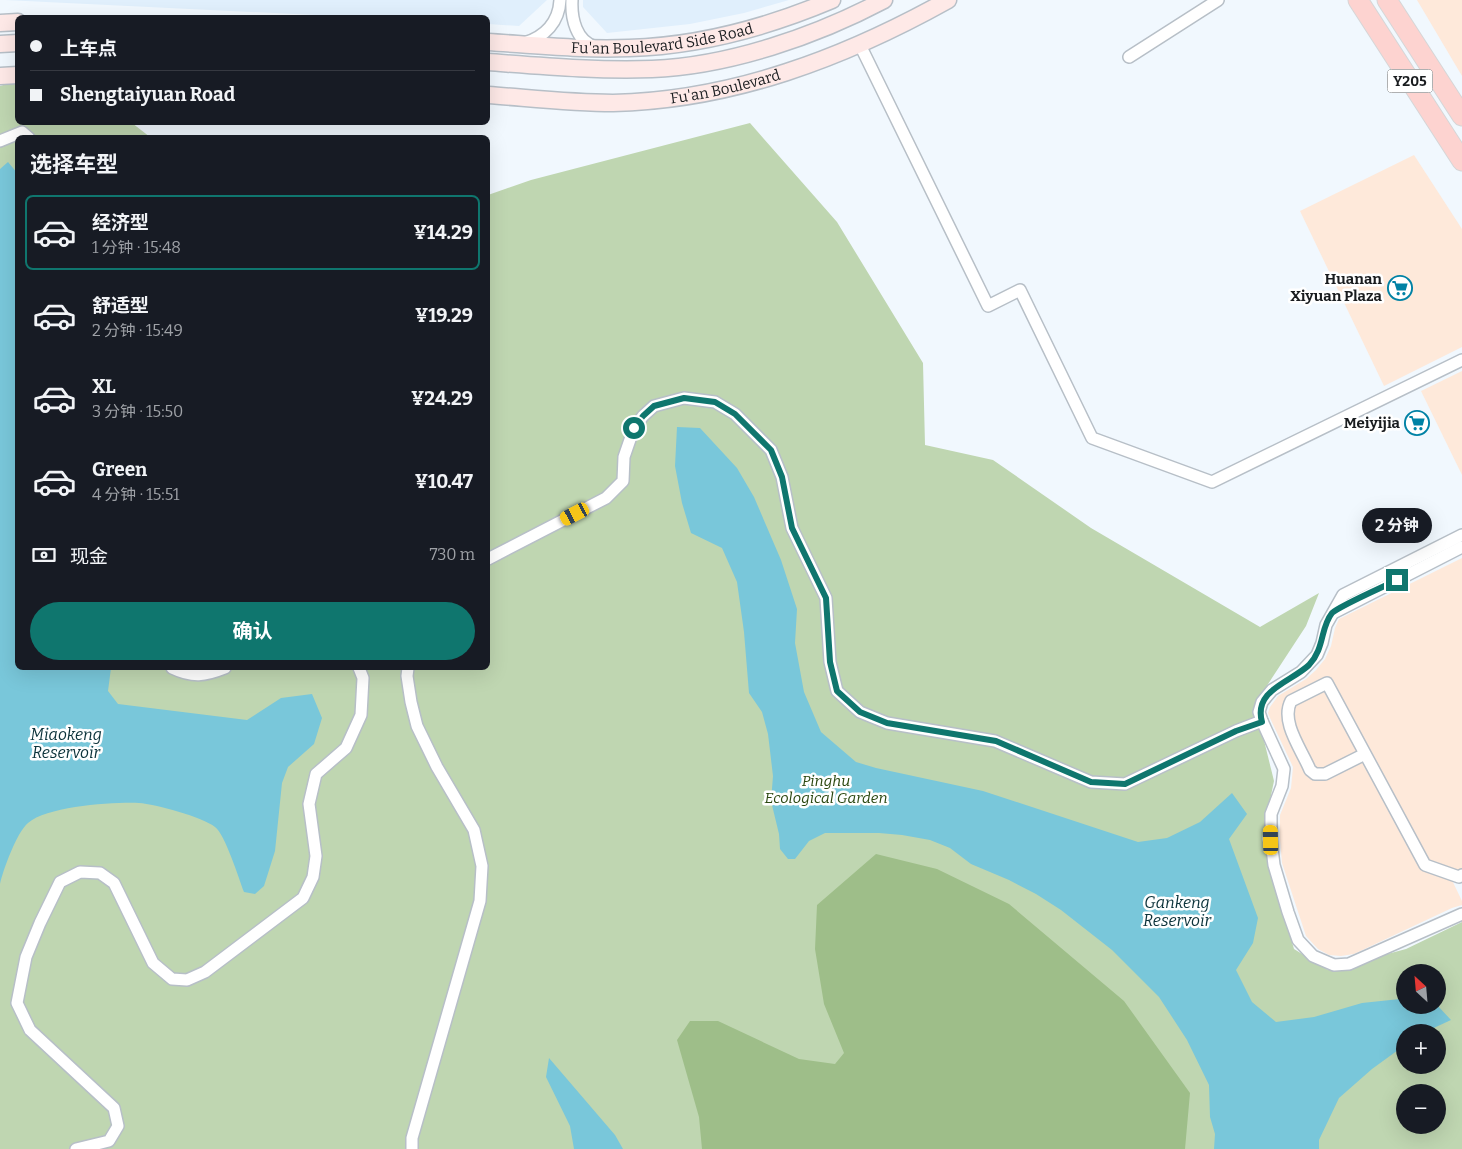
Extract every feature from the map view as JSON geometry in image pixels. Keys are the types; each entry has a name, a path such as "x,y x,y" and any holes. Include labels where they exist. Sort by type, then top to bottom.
{"main road":[{"name":"Fu'an Boulevard Side Road","path":"490,42 600,49 661,46 721,36 784,19 832,0"},
{"name":"Fu'an Boulevard","path":"490,62 631,70 654,69 711,61 778,45 808,35 838,23 884,0"},
{"name":"Fu'an Boulevard","path":"490,95 588,102 640,101 682,97 741,85 820,62 900,26 948,0"},
{"name":"Y205","path":"1358,0 1462,161"},
{"name":"Y205","path":"1387,0 1462,116"},
{"path":"0,23 15,22"},
{"path":"0,44 15,43"},
{"path":"490,56 525,65"},
{"path":"0,76 15,75"}],"street":[{"path":"519,44 544,34 552,26 557,16 560,0"},
{"path":"572,0 572,16 580,35 592,46 600,49"},
{"path":"1129,57 1218,0"},
{"path":"860,45 988,306 1020,290 1092,438 1212,482 1462,360"},
{"path":"0,141 22,132 26,135"},
{"path":"490,557 606,498 623,481 624,457 634,428 654,406 684,398 715,402 735,414 771,450 782,477 792,528 826,598 830,662 837,691 860,712 887,723 996,741 1091,782 1125,784 1236,731 1262,722"},
{"path":"1462,535 1343,595 1326,625 1317,655 1301,672 1272,690 1262,702 1259,712 1284,769 1282,786 1271,814 1271,840 1274,865 1298,940 1307,952 1326,963 1334,965 1350,964 1462,914"},
{"path":"1333,612 1462,547"},
{"path":"176,670 185,674 209,674 220,670"},
{"path":"76,1149 109,1142 118,1126 114,1108 30,1030 17,1003 26,957 60,882 80,872 100,873 114,883 153,962 172,979 187,980 205,972 303,898 313,877 316,856 309,804 316,774 346,748 361,715 363,678 360,670"},
{"path":"408,670 411,702 416,726 474,830 482,866 480,901 412,1138 412,1149"},
{"path":"1365,754 1325,774 1315,774 1310,770 1287,717 1291,701 1327,683 1425,865 1459,877 1462,875"}],"shaded area":[{"path":"5,0 547,0 519,26 490,24 490,15 315,15"},
{"path":"583,0 789,0 744,13 690,24 607,33 583,7"},
{"path":"1417,0 1462,0 1462,76"},
{"name":"Huanan Xiyuan Plaza","path":"1414,155 1462,229 1462,347 1384,386 1300,211"},
{"path":"1462,371 1462,475 1421,391"},
{"path":"1462,558 1462,870 1450,876 1462,901 1462,905 1354,954 1329,955 1318,949 1306,936 1282,863 1280,815 1291,788 1293,767 1268,713 1270,707 1278,696 1306,679 1325,659 1339,619"}],"green space":[{"name":"Pinghu Ecological Garden","path":"15,82 15,125 135,125 147,135 15,135 15,670 490,670 490,194 531,180 750,123 837,222 923,363 925,445 993,460 1091,528 1260,627 1319,593 1306,626 1255,704 1274,781 1262,839 1294,949 1328,970 1406,949 1462,922 1462,1149 0,1149 0,86"},
{"path":"876,854 937,869 1009,904 1124,1001 1190,1093 1185,1149 702,1149 699,1117 677,1040 690,1021 718,1021 799,1059 835,1064 844,1053 824,1004 815,949 817,905"}],"water":[{"name":"Miaokeng Reservoir","path":"8,162 15,170 15,670 111,670 108,691 118,704 247,720 281,698 312,694 322,718 314,744 288,767 282,783 275,851 264,886 255,894 244,892 223,838 215,827 200,819 178,812 139,803 81,806 37,817 28,823 19,834 7,861 0,884 0,169"},
{"name":"Gankeng Reservoir","path":"677,427 700,428 737,468 754,497 781,560 797,609 795,643 804,692 821,732 856,762 983,791 1138,842 1167,838 1200,822 1232,793 1247,814 1229,839 1258,918 1253,943 1236,970 1252,1002 1276,1022 1314,1017 1362,1003 1396,999 1396,1014 1445,1014 1451,1020 1442,1024 1396,1024 1396,1052 1372,1069 1339,1098 1319,1140 1319,1149 1214,1149 1215,1134 1210,1117 1209,1085 1187,1040 1159,997 1112,950 1061,910 1009,880 971,864 950,848 930,840 879,833 825,833 809,841 795,859 788,859 780,849 779,834 771,801 773,776 768,734 762,712 749,693 744,632 737,582 722,548 691,533 682,503 675,466"},
{"path":"549,1058 615,1135 623,1149 574,1149 570,1126 546,1077"}],"place":[{"name":"Huanan Xiyuan Plaza","path":"1400,288"},
{"name":"Meiyijia","path":"1417,423"}],"route":[{"path":"634,428 654,406 684,398 715,402 735,414 771,450 782,477 792,528 826,598 830,662 837,691 860,712 887,723 996,741 1091,782 1125,784 1236,731 1262,722 1259,712 1262,702 1272,690 1301,672 1310,664 1317,655 1326,625 1333,612 1397,580"}]}
